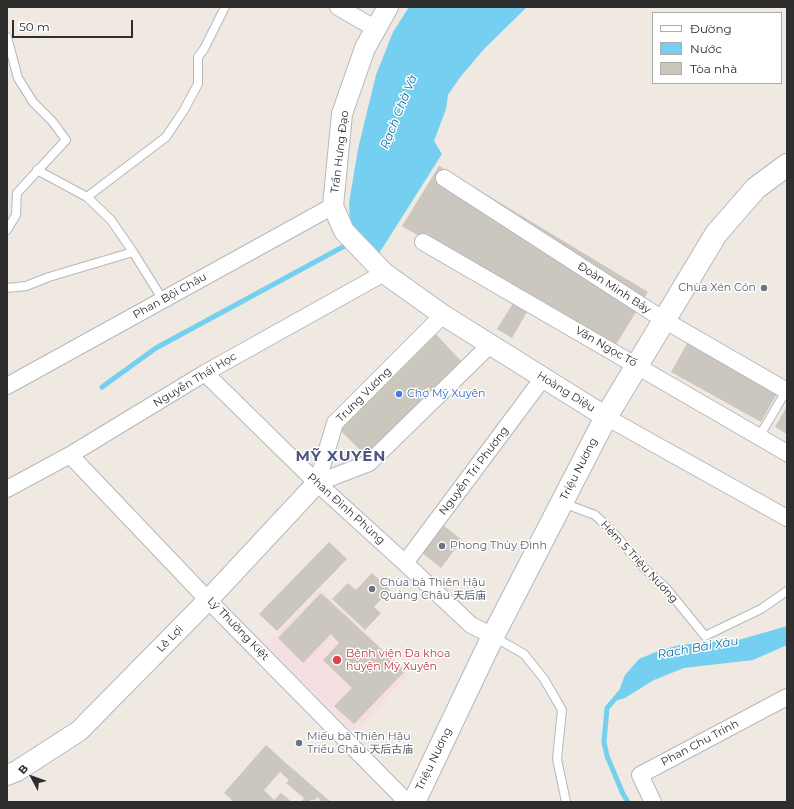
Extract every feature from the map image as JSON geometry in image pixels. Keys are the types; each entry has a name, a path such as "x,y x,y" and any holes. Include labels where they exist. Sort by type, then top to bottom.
{"main road":[{"name":"Triệu Nương","path":"414,802 493,636 606,417 636,365 716,234 756,188 787,165"}],"street":[{"path":"338,7 376,29"},
{"name":"Trần Hưng Đạo","path":"344,231 333,206 342,114 365,48 388,7"},
{"name":"Đoàn Minh Bảy","path":"444,178 664,320 786,391"},
{"name":"Phan Bội Châu","path":"7,386 333,206"},
{"name":"Hoàng Diệu","path":"344,231 384,273 443,315 606,417 787,518"},
{"name":"Văn Ngọc Tố","path":"423,242 787,453"},
{"name":"Nguyễn Thái Học","path":"7,489 70,455 205,373 384,273"},
{"name":"Trưng Vương","path":"317,483 335,423 443,315"},
{"path":"317,483 369,463 490,345"},
{"name":"Phan Đình Phùng","path":"205,373 317,483 405,563 470,625 493,636"},
{"name":"Nguyễn Tri Phương","path":"405,563 543,378"},
{"name":"Lý Thường Kiệt","path":"70,455 208,600 407,802"},
{"name":"Lê Lợi","path":"7,775 17,771 79,731 208,600 317,483"},
{"name":"Phan Chu Trinh","path":"654,802 640,775 787,697"}],"lane":[{"path":"87,197 166,137 184,110 198,84 198,57 204,49 225,7"},
{"path":"7,37 18,78 33,102 52,121 66,140 51,158 37,170 17,193 16,215 7,230"},
{"path":"37,170 87,197 111,220 163,300"},
{"path":"7,288 26,286 49,277 133,252"},
{"path":"759,437 786,391"},
{"name":"Hẻm 5 Triệu Nương","path":"562,503 595,515 645,569 666,588 705,636 761,609 787,591"},
{"path":"493,636 524,654 544,679 562,710 557,759 566,802"}],"shaded area":[{"name":"Bệnh viện Đa khoa huyện Mỹ Xuyên","path":"320,589 409,675 354,732 265,646"}],"water":[{"name":"Rạch Chà Và","path":"409,7 527,7 485,48 461,76 448,95 446,109 434,141 442,154 378,255 361,238 350,221 349,203 358,149 376,75 393,32"},
{"path":"787,626 787,645 753,660 684,668 654,680 625,698 615,701 625,675 639,659 658,651 680,645 735,641"}],"building":[{"path":"439,166 648,292 610,355 530,307 512,338 497,329 518,295 402,226"},
{"name":"Chợ Mỹ Xuyên","path":"434,332 462,362 366,456 337,427"},
{"path":"689,340 779,390 761,422 671,372"},
{"path":"787,406 787,434 775,427"},
{"name":"Phong Thủy Đình","path":"443,525 462,540 441,568 422,553"},
{"path":"329,542 347,559 277,631 259,614"},
{"path":"372,573 390,590 374,607 381,613 365,630 332,599 348,583 356,590"},
{"name":"Bệnh viện Đa khoa huyện Mỹ Xuyên","path":"321,593 405,671 354,724 334,706 352,688 323,660 339,643 331,634 303,663 278,638"},
{"path":"266,745 331,802 322,802 317,797 314,801 312,799 309,802 301,802 304,798 286,783 289,780 280,772 264,790 274,800 281,793 292,802 234,802 224,793"}],"waterway":[{"path":"102,387 156,348 350,243"},
{"name":"Rach Bãi Xàu","path":"620,693 607,708 604,742 607,756 623,794 628,802"}],"place":[{"name":"Chùa Xén Cón","path":"764,288"},
{"name":"Chợ Mỹ Xuyên","path":"399,394"},
{"name":"Phong Thủy Đình","path":"442,546"},
{"name":"Chùa bà Thiên Hậu Quảng Châu 天后庙","path":"372,589"},
{"name":"Bệnh viện Đa khoa huyện Mỹ Xuyên","path":"337,660"},
{"name":"Miếu bà Thiên Hậu Triều Châu 天后古庙","path":"299,743"}],"district":[{"name":"MỸ XUYÊN","path":"341,457"}]}
